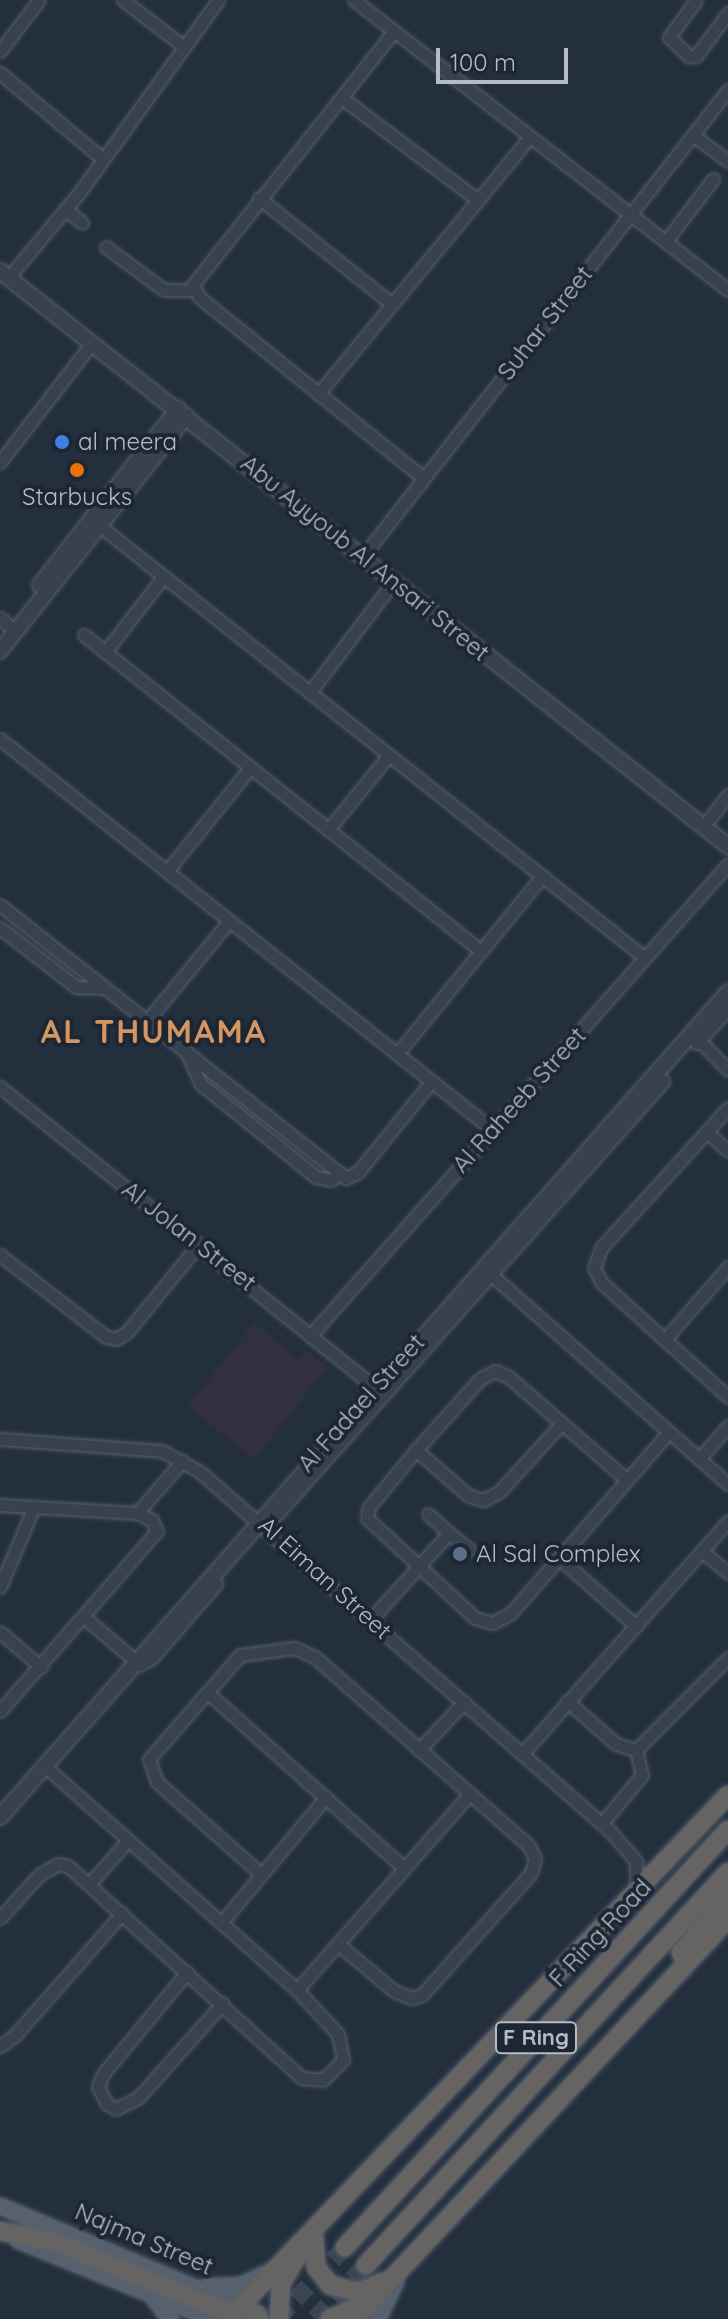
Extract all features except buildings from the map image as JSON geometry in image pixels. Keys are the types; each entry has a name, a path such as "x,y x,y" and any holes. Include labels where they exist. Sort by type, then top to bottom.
{"highway":[{"path":"0,2232 55,2242 247,2316 270,2272 728,1795"},
{"name":"F Ring Road","path":"345,2247 728,1830"},
{"name":"F Ring","path":"366,2265 728,1872"},
{"path":"577,2078 728,1897"},
{"path":"354,2319 728,1919"},
{"path":"279,2319 277,2297 286,2272 361,2179"},
{"path":"314,2237 316,2267 338,2289 359,2292 392,2277"},
{"path":"330,2319 370,2301"}],"main road":[{"name":"Najma Street","path":"0,2206 197,2287 247,2316"},
{"name":"Najma Street","path":"0,2232 213,2319"},
{"path":"378,2319 407,2262"},
{"path":"197,2287 230,2288 270,2272"},
{"path":"149,2293 170,2319"}],"street":[{"path":"0,51 39,0"},
{"path":"123,0 184,47"},
{"path":"4,274 65,209 218,0"},
{"path":"354,0 529,138 726,285"},
{"path":"696,0 669,37 689,56 696,56 728,13"},
{"path":"193,290 195,280 394,31"},
{"path":"0,73 103,159"},
{"name":"Suhar Street","path":"363,556 728,90"},
{"path":"342,98 478,200"},
{"path":"694,136 728,161"},
{"path":"318,394 529,138"},
{"path":"666,241 713,179"},
{"path":"259,198 392,304"},
{"path":"65,209 82,223"},
{"path":"106,247 164,290 193,290 423,478"},
{"name":"Abu Ayyoub Al Ansari Street","path":"4,274 728,846"},
{"path":"0,462 92,343"},
{"path":"0,651 6,628 96,522 182,413"},
{"path":"96,522 645,958"},
{"path":"105,652 164,576"},
{"path":"310,692 394,581"},
{"path":"84,635 481,951"},
{"path":"0,739 493,1130"},
{"path":"328,830 389,755"},
{"path":"167,871 250,768"},
{"path":"703,827 728,795"},
{"name":"Al Raheeb Street","path":"310,1336 728,864"},
{"path":"397,1054 542,876"},
{"path":"0,905 184,1047 346,1178 358,1172 431,1082"},
{"path":"147,1021 229,921"},
{"path":"0,928 76,987 105,988"},
{"name":"Al Fadael Street","path":"262,1522 298,1482 298,1474 375,1387 486,1270 722,1007 728,992"},
{"path":"139,1664 144,1651 262,1522 355,1427 486,1270 697,1043 722,1007"},
{"path":"697,1043 728,1070"},
{"path":"184,1047 201,1084 316,1177 331,1180 339,1174"},
{"name":"Al Jolan Street","path":"0,1087 375,1387"},
{"path":"728,1108 595,1258 602,1283 728,1397"},
{"path":"707,1132 728,1151"},
{"path":"0,1255 106,1337 116,1339 127,1332 199,1244"},
{"path":"666,1338 728,1267"},
{"path":"486,1270 728,1484"},
{"path":"627,1480 509,1377 495,1371 480,1379 416,1450 367,1513 372,1528 417,1569 475,1618 492,1623 510,1614 559,1558 668,1433"},
{"path":"355,1427 377,1394 375,1387"},
{"path":"416,1450 469,1496 483,1500 499,1492 561,1424"},
{"path":"699,1459 728,1426"},
{"name":"Al Eiman Street","path":"0,1439 151,1449 182,1461 262,1522 602,1823 636,1861 636,1889"},
{"path":"137,1513 182,1461"},
{"path":"0,1505 137,1513 152,1520 157,1531 85,1618 0,1711"},
{"path":"0,1587 34,1507"},
{"path":"428,1514 469,1549"},
{"path":"522,1754 728,1521"},
{"path":"0,1817 139,1664 151,1658 224,1574 262,1522"},
{"path":"371,1619 449,1533"},
{"path":"702,1551 728,1573"},
{"path":"559,1558 636,1626"},
{"path":"85,1618 139,1664"},
{"path":"0,1632 41,1667"},
{"path":"261,1874 157,1782 149,1766 153,1751 240,1655 303,1649 529,1846 535,1859 531,1873 422,1995 412,1998 394,1991 338,1944"},
{"path":"636,1750 728,1658"},
{"path":"207,1692 404,1868"},
{"path":"567,1701 616,1744 636,1750"},
{"path":"419,1750 464,1702"},
{"path":"602,1823 642,1775 636,1750"},
{"path":"0,1918 49,1867 68,1866 223,2003 302,2078 323,2080 338,2067 342,2041 297,1990 45,1766"},
{"path":"297,1990 470,1794"},
{"path":"221,1923 326,1797"},
{"path":"90,1883 128,1840"},
{"path":"0,2046 122,1913"},
{"path":"187,1972 103,2074 98,2087 107,2104 116,2109 138,2098 223,2003"}],"shaded area":[{"path":"254,1323 298,1360 307,1350 328,1367 254,1459 188,1406"}],"tunnel":[{"path":"277,2319 345,2247"},
{"path":"315,2319 366,2265"}],"place":[{"name":"al meera","path":"62,442"},
{"name":"Starbucks","path":"77,470"},
{"name":"Al Sal Complex","path":"460,1554"}],"district":[{"name":"AL THUMAMA","path":"154,1031"}]}
